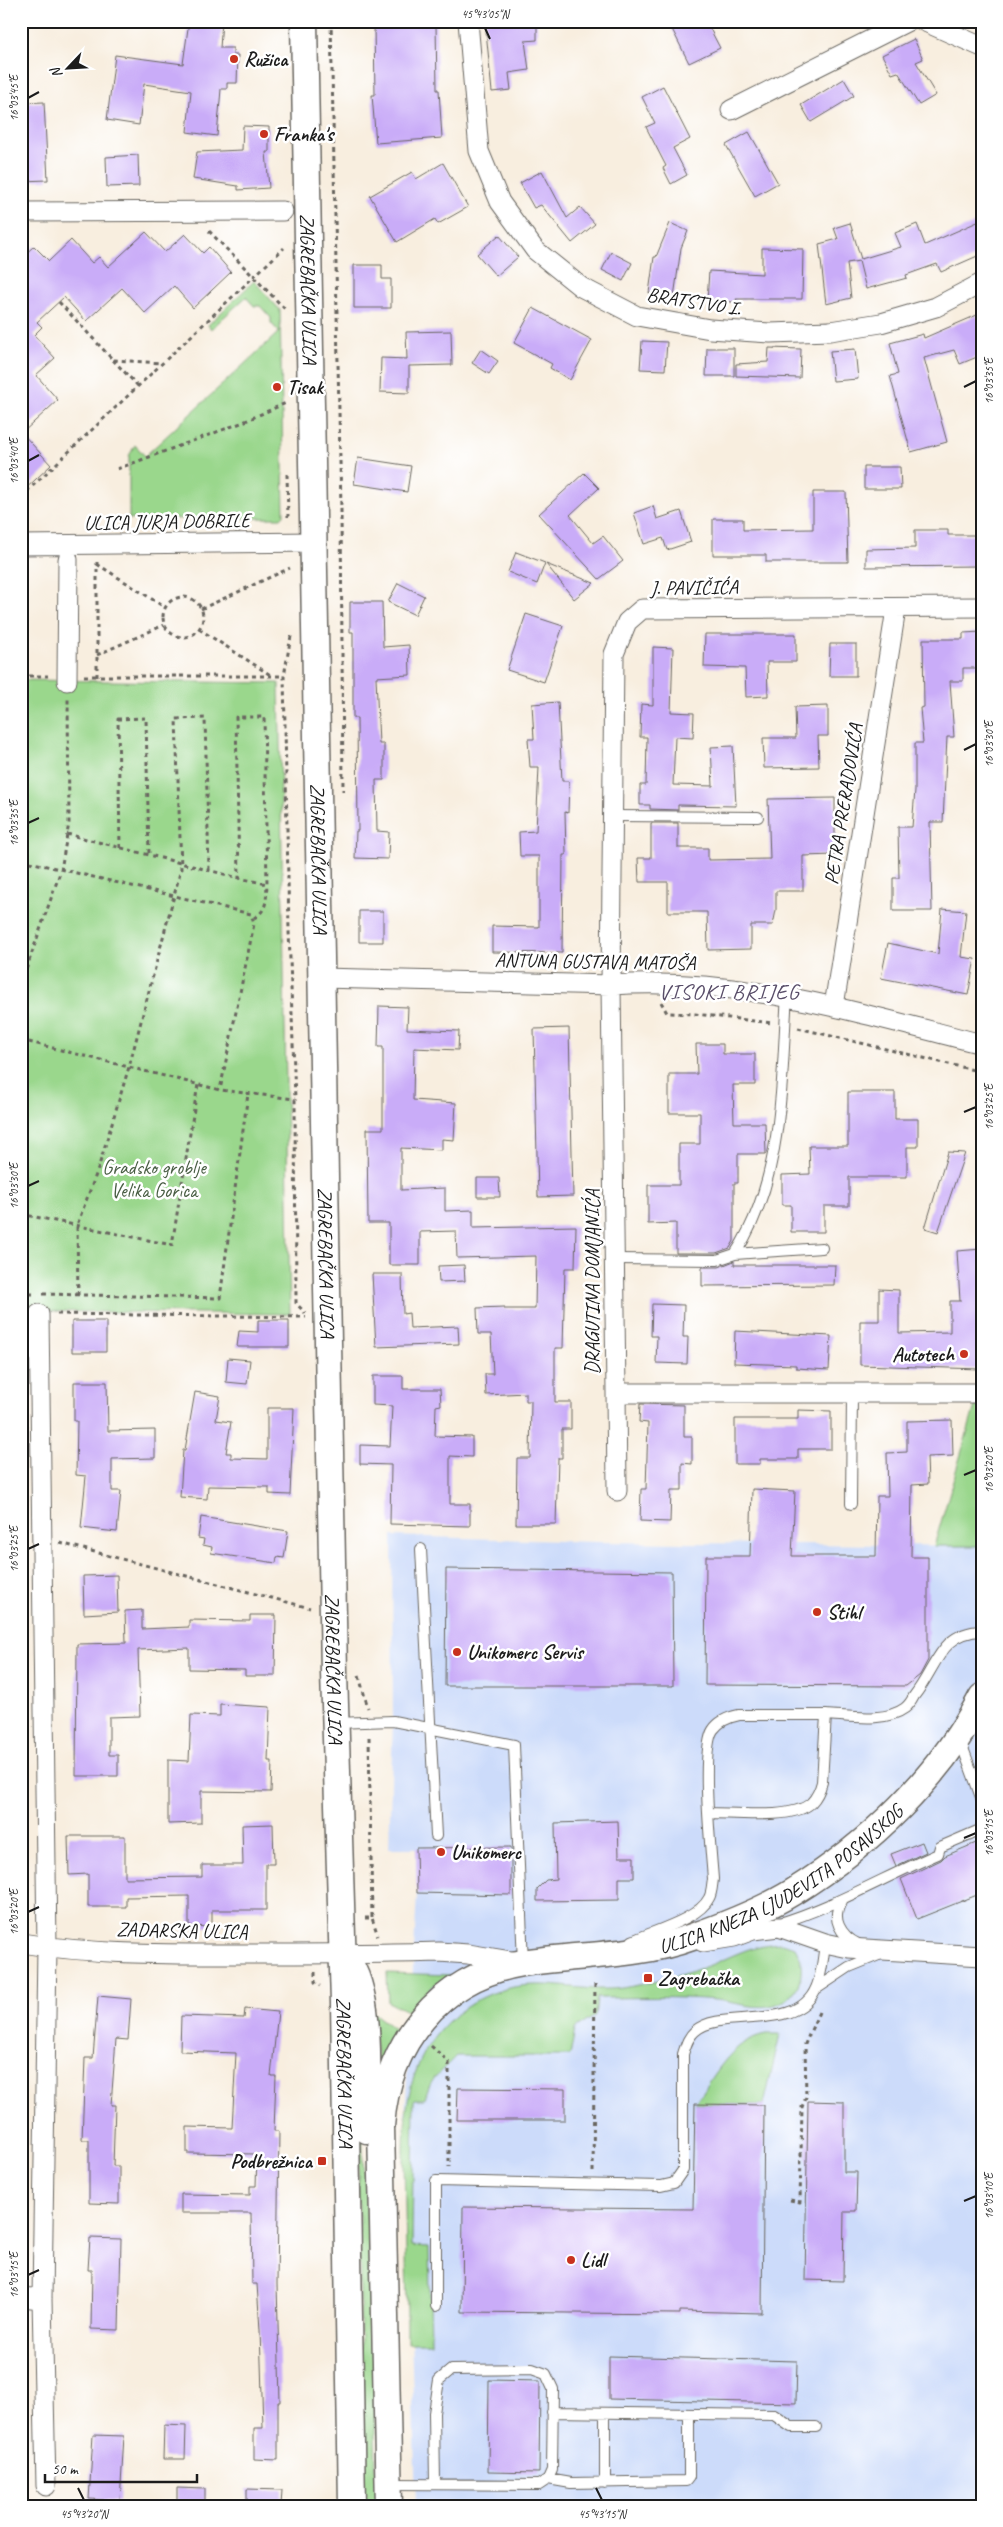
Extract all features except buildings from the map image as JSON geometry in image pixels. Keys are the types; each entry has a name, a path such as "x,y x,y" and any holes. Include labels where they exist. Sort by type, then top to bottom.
{"main road":[{"name":"ZAGREBAČKA ULICA","path":"304,21 335,1723 342,1954 352,2506"},
{"name":"ULICA KNEZA LJUDEVITA POSAVSKOG","path":"523,1964 605,1956 665,1945 690,1938 751,1913 792,1893 849,1853 901,1806 959,1734 982,1697"},
{"path":"342,1954 356,1976 364,2002 367,2140 375,2209 382,2236"},
{"name":"ZAGREBAČKA ULICA","path":"388,2495 382,2236 381,2157 383,2101 394,2066 403,2047 424,2018 456,1989 495,1970 523,1964"}],"street":[{"name":"BRATSTVO I.","path":"468,21 479,152 500,202 535,250 581,287 637,316 710,329 770,333 830,331 881,323 936,307 982,283"},
{"path":"731,110 908,21"},
{"path":"923,21 982,47"},
{"path":"21,212 283,211"},
{"name":"ULICA JURJA DOBRILE","path":"22,552 314,542"},
{"path":"67,679 68,560"},
{"name":"J. PAVIČIĆA","path":"611,985 614,654 628,622 642,609 982,607"},
{"name":"PETRA PRERADOVIĆA","path":"834,1006 896,609"},
{"name":"ANTUNA GUSTAVA MATOŠA","path":"321,978 611,985 647,983 685,984 787,995 982,1044"},
{"name":"DRAGUTINA DOMJANIĆA","path":"611,985 616,1393 852,1395 982,1393"},
{"path":"39,1314 47,1947 42,2299 46,2486"},
{"path":"616,1393 617,1491"},
{"path":"665,1945 704,1942 767,1927 790,1929 824,1943 880,1951 982,1956"},
{"name":"ZADARSKA ULICA","path":"21,1943 47,1947 199,1954 468,1954 523,1964"},
{"path":"21,2297 42,2299"}],"lane":[{"path":"612,816 758,817"},
{"path":"734,1254 752,1219 775,1153 787,995"},
{"path":"615,1259 717,1260 734,1254 822,1248"},
{"path":"851,1504 852,1395"},
{"path":"421,1549 436,1836"},
{"path":"605,1956 689,1916 700,1909 709,1898 713,1879 707,1751 712,1730 719,1723 739,1715 880,1717 905,1708 925,1683 953,1638 966,1633 982,1631"},
{"path":"709,1813 790,1812 811,1803 819,1791 822,1782 826,1716"},
{"path":"335,1723 393,1721 514,1746 523,1964"},
{"path":"959,1734 982,1800"},
{"path":"767,1927 842,1901 885,1877 938,1854 940,1847 982,1829"},
{"path":"842,1901 837,1908 836,1919 840,1929 851,1941 880,1951"},
{"path":"436,2306 436,2181 661,2186 674,2183 684,2170 683,2054 688,2038 696,2029 715,2021 763,2018 794,2010 810,1999 816,1989 824,1943"},
{"path":"816,1989 849,1967 880,1951"},
{"path":"435,2484 436,2391 439,2380 451,2370 532,2369 546,2374 552,2389 552,2470 548,2480"},
{"path":"552,2412 774,2415 791,2427 816,2427"},
{"path":"605,2413 605,2483"},
{"path":"388,2495 435,2484 539,2484 548,2480 571,2483 686,2481 689,2477 689,2414"}],"path":[{"path":"204,227 216,236 285,309"},
{"path":"21,497 284,248"},
{"path":"60,302 138,386"},
{"path":"113,360 162,364"},
{"path":"117,469 241,424 286,403"},
{"path":"22,552 23,676 67,679 97,677 284,676"},
{"path":"68,560 97,559 97,677"},
{"path":"97,564 166,608"},
{"path":"202,609 290,568"},
{"path":"187,597 195,600 202,609 204,615 199,629 192,635 177,636 164,625 166,608 173,600 187,597"},
{"path":"97,655 164,625"},
{"path":"199,629 272,676"},
{"path":"21,984 60,870 69,823 67,679"},
{"path":"220,1090 254,918 266,908 264,717 236,717 239,878"},
{"path":"120,848 118,718 146,718 149,855"},
{"path":"78,1295 76,1226 98,1169 129,1067 176,898 181,869 176,719 205,718 208,870"},
{"path":"67,834 267,884"},
{"path":"21,860 176,898 246,911 254,918"},
{"path":"21,1040 220,1090 295,1099"},
{"path":"21,1214 172,1245 198,1084"},
{"path":"21,1294 220,1298 248,1094"},
{"path":"39,1314 308,1317"},
{"path":"42,1539 316,1609"},
{"path":"358,1674 368,1707 372,1918"},
{"path":"588,2171 593,2172 595,1982"},
{"path":"790,2200 800,2202 802,2107 806,2097 805,2044 820,2010"},
{"path":"424,2040 449,2062 449,2181"}],"shaded area":[{"path":"392,1536 597,1542 982,1546 982,2506 416,2506 405,2116 417,1893 416,1848 389,1848 393,1721"}],"green space":[{"path":"254,281 280,310 284,515 281,518 129,519 129,456 135,445 145,456 279,332 271,323 271,318 260,306 254,306 246,297 211,329 208,325"},
{"name":"Gradsko groblje Velika Gorica","path":"21,680 279,683 290,1314 21,1311"},
{"path":"975,1406 982,1406 982,1546 934,1546"},
{"path":"781,1943 795,1947 801,1963 801,1972 797,1988 792,1995 777,2004 762,2007 701,1999 597,1998 595,2016 575,2029 570,2056 456,2056 433,2080 425,2099 414,2099 412,2246 429,2247 431,2343 407,2343 404,2159 406,2113 410,2090 417,2068 427,2047 442,2028 473,2003 509,1988 552,1985 594,1989 622,1988 680,1975 754,1947"},
{"path":"387,1973 450,1975 433,1986 409,2012 388,2002"},
{"path":"356,2008 360,2014 363,2159 371,2278 377,2506 363,2506"},
{"path":"372,2012 396,2030 378,2067"},
{"path":"766,2034 780,2034 764,2105 695,2104 724,2061 733,2052 754,2038"}],"place":[{"name":"Ružica","path":"234,59"},
{"name":"Franka's","path":"264,134"},
{"name":"Tisak","path":"277,387"},
{"name":"Autotech","path":"964,1354"},
{"name":"Stihl","path":"817,1612"},
{"name":"Unikomerc Servis","path":"457,1652"},
{"name":"Unikomerc","path":"441,1852"},
{"name":"Zagrebačka","path":"648,1978"},
{"name":"Podbrežnica","path":"322,2161"},
{"name":"Lidl","path":"571,2260"}],"district":[{"name":"VISOKI BRIJEG","path":"729,991"}]}
